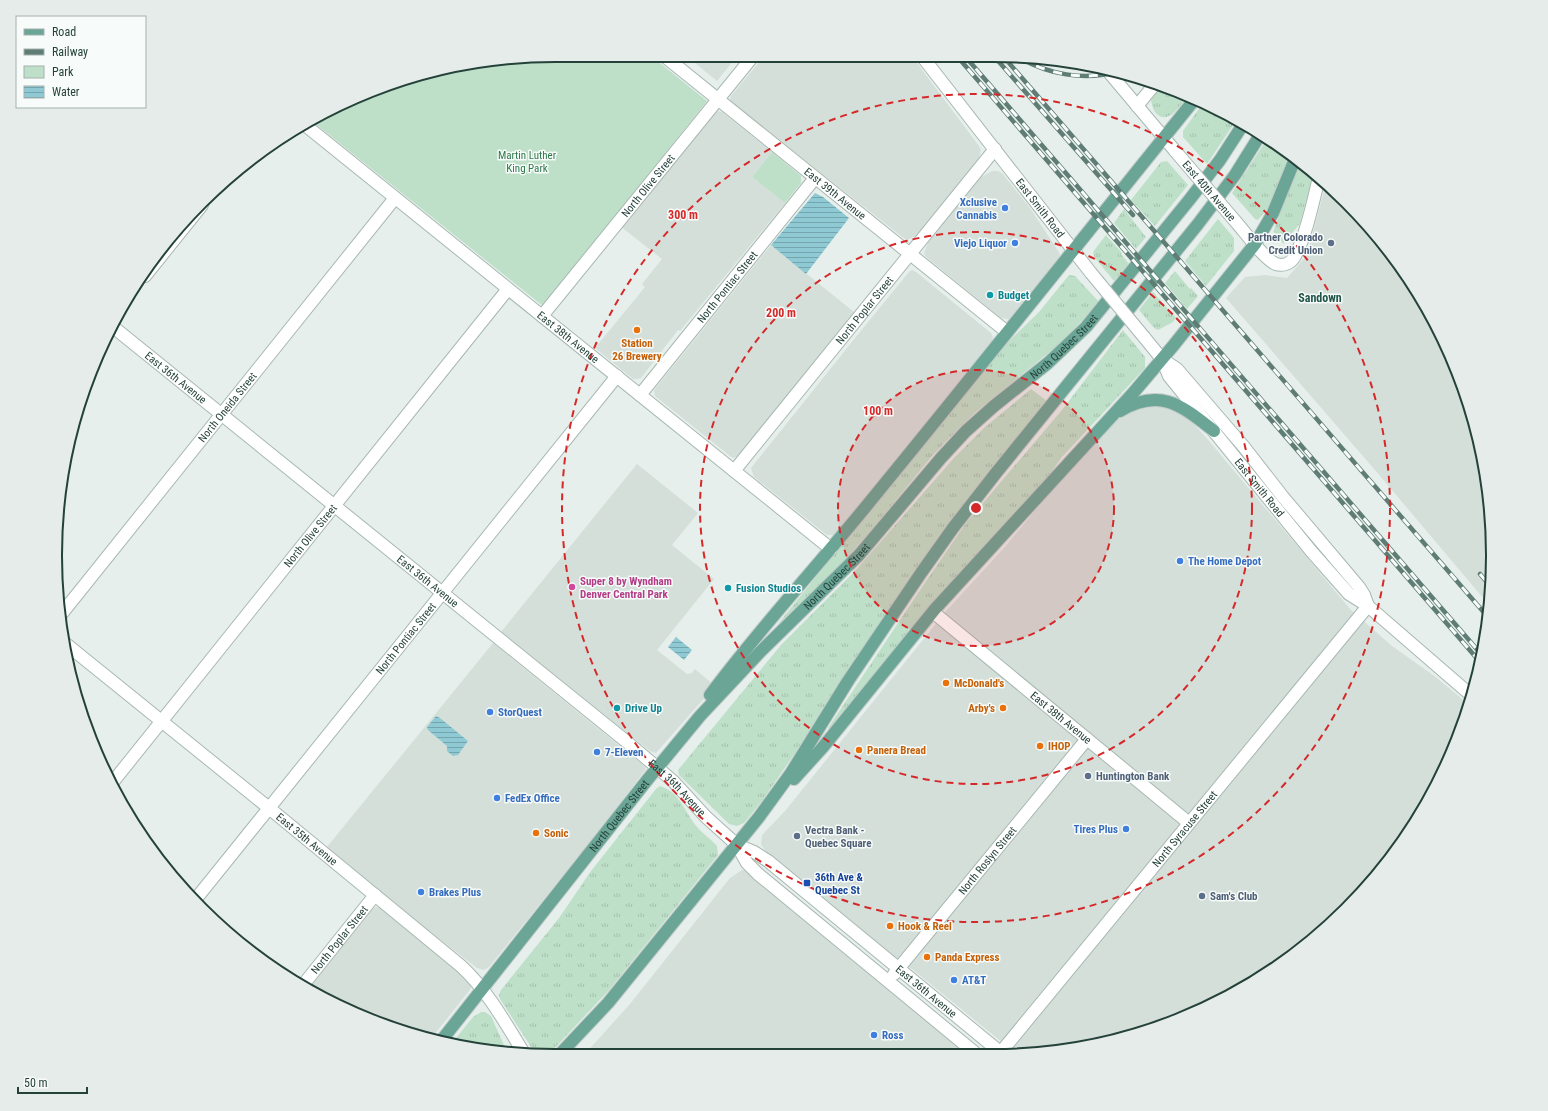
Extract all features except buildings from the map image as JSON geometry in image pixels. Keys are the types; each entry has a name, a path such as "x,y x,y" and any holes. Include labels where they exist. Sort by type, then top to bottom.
{"main road":[{"path":"700,716 708,698 720,681 831,549 1191,105"},
{"name":"North Quebec Street","path":"445,1036 657,768 700,716 760,652 859,555 941,458 966,432 994,406 1048,363 1086,327 1190,199 1220,160 1240,129"},
{"name":"North Quebec Street","path":"565,1049 608,1004 760,817 791,772 848,681 941,544 992,478 1198,224 1235,175 1257,139"},
{"path":"760,817 823,747 933,612 1162,359 1255,244 1273,213 1293,164"},
{"path":"1111,417 1126,408 1141,402 1157,400 1166,401 1181,407 1214,431"}],"street":[{"name":"East 39th Avenue","path":"672,62 1007,332"},
{"name":"North Olive Street","path":"542,316 748,62"},
{"name":"East Smith Road","path":"927,62 1073,251 1162,359 1176,369 1244,447 1359,588 1364,595 1368,606"},
{"name":"East 40th Avenue","path":"1112,77 1265,256 1277,264 1287,264 1292,260 1305,228 1317,183"},
{"path":"1137,106 1152,88"},
{"name":"East 38th Avenue","path":"309,128 831,549"},
{"name":"North Poplar Street","path":"734,472 995,149"},
{"name":"North Pontiac Street","path":"640,395 815,178"},
{"name":"North Oneida Street","path":"65,610 395,198"},
{"name":"North Olive Street","path":"116,779 508,289"},
{"name":"East 36th Avenue","path":"117,330 442,592 673,781 706,817 736,845 747,863 758,874 970,1049"},
{"name":"East Smith Road","path":"1162,359 1169,376 1316,556 1349,594 1368,606 1467,691"},
{"name":"North Pontiac Street","path":"199,896 617,376"},
{"name":"North Syracuse Street","path":"1004,1049 1368,606"},
{"name":"East 38th Avenue","path":"933,612 1189,823"},
{"name":"East 35th Avenue","path":"70,647 269,808 473,976 520,1048"},
{"name":"North Roslyn Street","path":"888,981 1087,739"},
{"name":"East 36th Avenue","path":"736,845 754,852 768,861 997,1049"},
{"name":"North Poplar Street","path":"306,981 375,895"}],"shaded area":[{"path":"694,62 732,62 717,81"},
{"path":"759,62 916,62 981,150 979,158 917,235 909,239 905,239 732,103 730,99"},
{"path":"715,111 722,112 772,152 752,177 785,203 680,331 678,330 641,378 633,379 595,348 645,287 642,284 662,259 620,226"},
{"path":"992,171 1002,173 1030,208 1060,254 1058,260 1009,319 1001,318 925,256 924,253 931,235 978,179"},
{"path":"1324,190 1364,230 1384,255 1403,281 1435,337 1460,397 1477,459 1485,523 1486,556 1484,599 1381,477 1226,298 1245,277 1265,275 1287,278 1307,255"},
{"path":"771,245 854,312 738,456 733,458 655,396 654,390"},
{"path":"912,270 991,333 993,337 992,341 837,534 827,535 754,477 751,468 855,338"},
{"path":"1164,404 1186,416 1204,435 1351,610 1392,646 1433,675 1464,701 1460,714 1435,774 1403,830 1364,881 1318,927 1293,947 1267,966 1211,998 1151,1023 1089,1040 1057,1045 1010,1048 767,854 761,844 762,835 785,811 947,610 1004,548 1046,497 1119,418 1135,408"},
{"path":"637,464 698,513 672,545 714,579 657,650 687,674 692,673 695,669 715,686 656,753 650,751 501,632"},
{"path":"493,643 646,769 593,839 489,967 484,970 477,968 424,927 327,847"},
{"path":"742,870 754,876 960,1049 589,1049 630,1004 730,878"},
{"path":"376,907 381,908 465,976 470,984 471,988 469,991 435,1034 397,1023 367,1011 337,998 311,984 372,909"}],"green space":[{"name":"Martin Luther King Park","path":"659,62 707,101 543,306 316,124 337,113 397,88 459,71 523,63"},
{"path":"1158,91 1183,101 1171,115 1162,117 1156,113 1151,100"},
{"path":"1199,108 1233,125 1207,164 1183,137 1183,131"},
{"path":"1264,143 1287,160 1269,207 1258,220 1255,219 1232,193"},
{"path":"772,152 801,176 801,183 785,203 752,177"},
{"path":"1167,161 1188,185 1155,226 1131,200 1161,162"},
{"path":"1297,167 1312,179 1300,223 1283,244 1278,235 1273,232"},
{"path":"1124,209 1146,237 1136,249 1114,223"},
{"path":"1218,219 1234,238 1234,251 1206,286 1185,261"},
{"path":"1106,235 1122,253 1121,254 1129,264 1114,281 1095,258 1093,252"},
{"path":"1175,271 1198,296 1187,309 1165,283"},
{"path":"1069,275 1075,276 1099,302 1063,341 962,425 932,456 874,527 837,569 777,625 961,398 1010,340 1039,312"},
{"path":"1153,292 1176,318 1173,322 1158,330 1154,328 1139,310"},
{"path":"1123,330 1145,357 1145,368 1062,457 1037,492 832,731 828,728 966,523 1062,410"},
{"path":"1031,389 1047,401 975,489 939,536 857,656 795,753 762,801 744,823 737,826 729,824 679,775 678,770 781,645 855,571 953,459 984,428"},
{"path":"660,786 667,789 677,798 697,827 717,846 718,855 609,990 554,1049 532,1048 500,999 499,995 501,990 559,918 591,871 656,789"},
{"path":"481,1012 485,1012 491,1016 504,1046 455,1039 473,1017"}],"water":[{"path":"815,193 823,197 849,218 806,274 771,245"},
{"path":"676,637 692,650 684,660 668,647"},
{"path":"436,716 468,741 458,755 453,756 447,751 447,746 428,730 427,727"}],"railway":[{"path":"962,62 1476,657"},
{"path":"970,62 1477,650"},
{"path":"999,62 1133,215"},
{"path":"1009,63 1483,611"},
{"path":"1030,63 1054,72 1066,74 1079,76 1104,75"},
{"path":"1480,574 1485,580"}],"place":[{"name":"Xclusive Cannabis","path":"1005,208"},
{"name":"Viejo Liquor","path":"1015,243"},
{"name":"Partner Colorado Credit Union","path":"1331,243"},
{"name":"Budget","path":"990,295"},
{"name":"Station 26 Brewery","path":"637,330"},
{"name":"The Home Depot","path":"1180,561"},
{"name":"Super 8 by Wyndham Denver Central Park","path":"572,587"},
{"name":"Fusion Studios","path":"728,588"},
{"name":"McDonald's","path":"946,683"},
{"name":"Drive Up","path":"617,708"},
{"name":"Arby's","path":"1003,708"},
{"name":"StorQuest","path":"490,712"},
{"name":"IHOP","path":"1040,746"},
{"name":"Panera Bread","path":"859,750"},
{"name":"7-Eleven","path":"597,752"},
{"name":"Huntington Bank","path":"1088,776"},
{"name":"FedEx Office","path":"497,798"},
{"name":"Tires Plus","path":"1126,829"},
{"name":"Sonic","path":"536,833"},
{"name":"Vectra Bank - Quebec Square","path":"797,836"},
{"name":"36th Ave & Quebec St","path":"807,883"},
{"name":"Brakes Plus","path":"421,892"},
{"name":"Sam's Club","path":"1202,896"},
{"name":"Hook & Reel","path":"890,926"},
{"name":"Panda Express","path":"927,957"},
{"name":"AT&T","path":"954,980"},
{"name":"Ross","path":"874,1035"}],"district":[{"name":"Sandown","path":"1320,298"}]}
